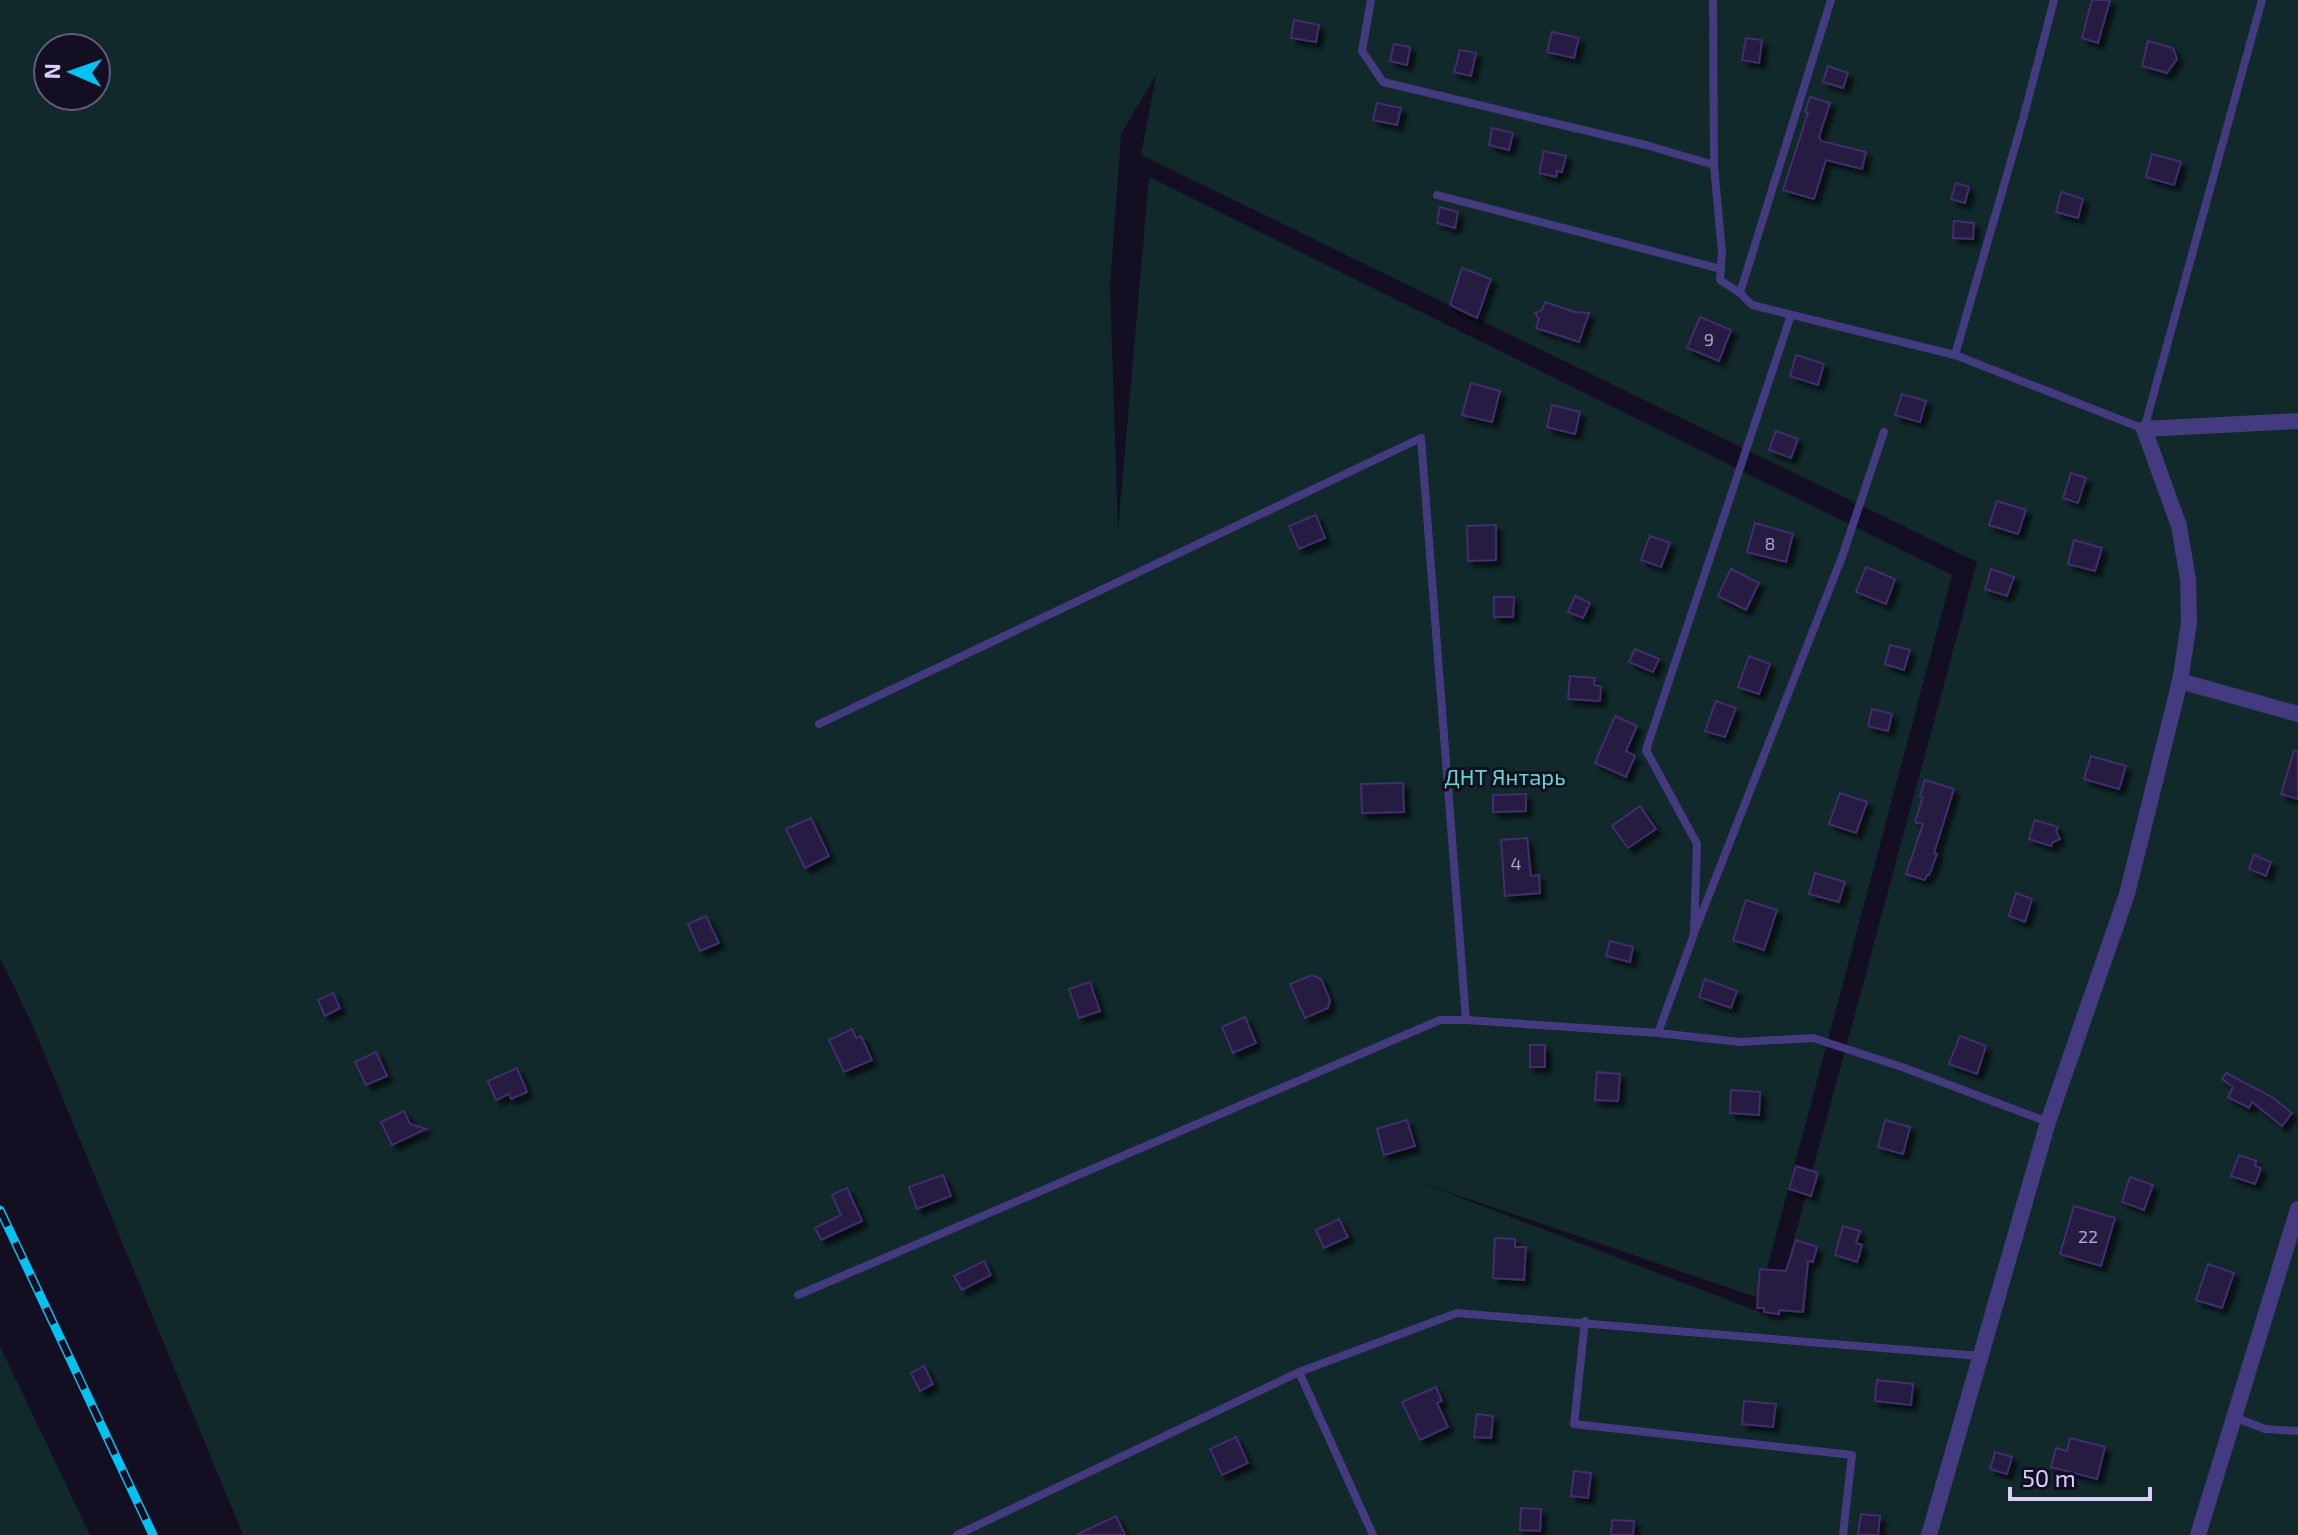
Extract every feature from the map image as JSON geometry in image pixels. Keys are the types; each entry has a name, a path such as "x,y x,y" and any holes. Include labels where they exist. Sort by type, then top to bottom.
{"street":[{"path":"1929,1535 2048,1122 2127,894 2180,681 2189,623 2188,579 2179,526 2144,429 2298,421"},
{"path":"2180,681 2298,714"},
{"path":"2198,1535 2298,1209"}],"lane":[{"path":"1371,0 1362,51 1383,82 1646,145 1714,165"},
{"path":"1713,0 1714,165 1722,253 1720,280 1752,305 1955,355 2144,429 2262,0"},
{"path":"1740,293 1831,0"},
{"path":"1955,355 2054,0"},
{"path":"1437,195 1721,269"},
{"path":"1694,934 1697,844 1646,750 1791,315"},
{"path":"1658,1033 1842,557 1884,432"},
{"path":"819,724 1421,438 1466,1020"},
{"path":"798,1295 1440,1020 1658,1033 1740,1042 1813,1038 1902,1067 2048,1122"},
{"path":"957,1535 1299,1372 1457,1313 1585,1321 1980,1356"},
{"path":"1585,1321 1574,1424 1852,1455 1843,1535"},
{"path":"1299,1372 1373,1535"},
{"path":"2234,1417 2265,1429 2298,1431"}],"green space":[{"name":"ДНТ Янтарь","path":"0,0 2298,0 2298,1535 243,1535 32,1024 0,958","holes":["1156,75 1141,155 1977,562 1773,1317 1419,1182 1759,1298 1952,575 1149,177 1118,531 1110,285 1121,134"]},
{"path":"0,1346 90,1535 0,1535"}],"building":[{"path":"2092,0 2110,0 2098,43 2082,38"},
{"path":"1294,20 1319,25 1316,42 1291,38"},
{"path":"1552,32 1579,38 1574,58 1547,52"},
{"path":"1746,38 1762,40 1759,63 1742,60"},
{"path":"2148,41 2173,48 2177,59 2167,73 2142,66"},
{"path":"1394,44 1410,47 1407,65 1390,61"},
{"path":"1460,50 1476,53 1471,76 1454,72"},
{"path":"1828,66 1848,73 1843,88 1823,82"},
{"path":"1810,97 1830,103 1819,137 1821,141 1866,152 1862,169 1826,160 1814,199 1783,190 1808,113 1805,112"},
{"path":"1377,103 1401,108 1397,125 1373,120"},
{"path":"1492,128 1513,133 1509,150 1489,145"},
{"path":"1544,151 1566,156 1562,172 1557,171 1556,177 1539,173"},
{"path":"2152,154 2181,162 2174,185 2146,177"},
{"path":"1956,183 1969,187 1965,203 1951,199"},
{"path":"2061,192 2083,199 2078,218 2056,212"},
{"path":"1440,207 1458,212 1455,228 1437,223"},
{"path":"1954,221 1974,223 1973,239 1953,238"},
{"path":"1462,268 1491,279 1477,318 1450,305"},
{"path":"1545,302 1575,312 1589,313 1579,342 1536,328 1539,319 1535,313 1542,310"},
{"path":"1700,317 1731,330 1719,361 1687,348"},
{"path":"1796,355 1824,364 1818,385 1790,376"},
{"path":"1471,383 1500,391 1492,422 1462,415"},
{"path":"1902,394 1926,401 1920,422 1895,415"},
{"path":"1552,405 1580,412 1575,434 1547,427"},
{"path":"1776,431 1798,439 1791,458 1769,450"},
{"path":"2071,473 2086,478 2078,503 2063,498"},
{"path":"1997,501 2026,510 2018,534 1989,525"},
{"path":"1316,515 1325,538 1299,549 1289,526"},
{"path":"1755,523 1793,534 1786,562 1747,552"},
{"path":"1496,525 1496,560 1468,561 1467,526"},
{"path":"1650,536 1670,543 1661,567 1641,560"},
{"path":"2074,540 2102,548 2095,571 2068,564"},
{"path":"1866,567 1895,579 1886,604 1856,592"},
{"path":"1731,569 1759,583 1746,610 1718,596"},
{"path":"1991,569 2014,577 2007,596 1985,589"},
{"path":"1575,596 1590,603 1583,618 1568,612"},
{"path":"1494,597 1514,597 1513,617 1494,617"},
{"path":"1890,645 1910,650 1904,670 1885,664"},
{"path":"1635,649 1659,659 1653,672 1629,662"},
{"path":"1749,656 1770,664 1759,694 1738,687"},
{"path":"1570,676 1595,678 1594,685 1601,686 1600,701 1568,699"},
{"path":"1716,701 1736,708 1725,737 1705,731"},
{"path":"1872,709 1892,714 1888,731 1868,726"},
{"path":"1615,716 1637,726 1626,751 1635,756 1626,777 1595,763"},
{"path":"2294,751 2298,752 2298,799 2281,794"},
{"path":"2091,756 2126,766 2119,789 2084,779"},
{"path":"1925,780 1954,789 1934,853 1937,854 1925,880 1906,874 1923,824 1915,822"},
{"path":"1403,783 1404,812 1362,813 1361,784"},
{"path":"1840,793 1867,802 1856,833 1829,824"},
{"path":"1526,794 1526,811 1493,812 1493,795"},
{"path":"1640,806 1656,829 1628,848 1612,826"},
{"path":"811,818 829,856 805,868 786,829"},
{"path":"2035,820 2058,827 2056,831 2060,839 2051,846 2029,839"},
{"path":"1527,838 1531,876 1539,875 1540,893 1505,896 1501,840"},
{"path":"2254,855 2271,862 2266,876 2249,869"},
{"path":"1815,873 1845,882 1839,902 1809,894"},
{"path":"2016,893 2032,899 2025,922 2009,916"},
{"path":"1746,900 1777,910 1764,950 1733,940"},
{"path":"706,916 719,943 700,951 688,924"},
{"path":"1610,941 1633,947 1630,962 1606,956"},
{"path":"1312,975 1321,979 1330,1000 1328,1008 1305,1018 1290,984"},
{"path":"1705,979 1737,991 1731,1008 1699,997"},
{"path":"1090,982 1100,1011 1079,1018 1069,989"},
{"path":"333,993 340,1008 325,1016 318,1000"},
{"path":"1245,1017 1256,1043 1233,1053 1222,1027"},
{"path":"852,1029 856,1038 861,1036 872,1060 844,1072 829,1040"},
{"path":"1960,1036 1986,1046 1977,1074 1949,1064"},
{"path":"1530,1045 1545,1045 1545,1067 1530,1067"},
{"path":"376,1052 387,1076 366,1085 355,1062"},
{"path":"517,1068 527,1092 511,1099 509,1094 496,1100 488,1081"},
{"path":"1597,1072 1620,1074 1618,1101 1595,1100"},
{"path":"2226,1073 2272,1097 2292,1113 2282,1126 2252,1102 2249,1108 2228,1097 2233,1087 2222,1079"},
{"path":"1731,1090 1760,1092 1759,1115 1730,1113"},
{"path":"404,1111 410,1124 426,1129 392,1145 381,1122"},
{"path":"1407,1120 1415,1146 1384,1155 1377,1129"},
{"path":"1885,1120 1910,1127 1903,1154 1878,1147"},
{"path":"2239,1155 2256,1161 2255,1166 2261,1168 2255,1184 2231,1176"},
{"path":"1796,1166 1818,1173 1811,1196 1789,1189"},
{"path":"943,1175 951,1196 917,1209 909,1187"},
{"path":"2130,1177 2153,1185 2144,1210 2122,1202"},
{"path":"847,1188 862,1221 821,1240 815,1228 841,1215 832,1195"},
{"path":"2074,1206 2115,1218 2101,1266 2060,1254"},
{"path":"1339,1219 1348,1237 1324,1248 1316,1230"},
{"path":"1843,1226 1860,1231 1856,1243 1862,1245 1857,1262 1835,1255"},
{"path":"1495,1238 1515,1239 1515,1247 1526,1247 1524,1280 1493,1278"},
{"path":"1796,1240 1817,1247 1813,1262 1808,1261 1803,1312 1764,1312 1764,1308 1757,1308 1760,1269 1786,1271"},
{"path":"984,1261 991,1275 962,1290 954,1276"},
{"path":"2208,1264 2234,1273 2222,1308 2196,1300"},
{"path":"924,1366 933,1384 920,1391 911,1373"},
{"path":"1877,1380 1913,1384 1911,1405 1875,1401"},
{"path":"1436,1387 1442,1401 1437,1403 1448,1427 1420,1440 1402,1402"},
{"path":"1744,1401 1776,1404 1773,1427 1742,1424"},
{"path":"1477,1414 1493,1416 1491,1438 1474,1437"},
{"path":"1236,1437 1248,1463 1222,1475 1210,1449"},
{"path":"2070,1438 2105,1447 2097,1479 2051,1467 2056,1448 2067,1451"},
{"path":"1995,1452 2012,1457 2007,1474 1990,1469"},
{"path":"1574,1471 1591,1473 1588,1498 1571,1496"},
{"path":"1521,1508 1541,1509 1540,1531 1520,1530"},
{"path":"1861,1514 1880,1516 1878,1535 1858,1535"},
{"path":"1116,1516 1125,1535 1076,1535"},
{"path":"1612,1520 1634,1521 1633,1535 1611,1535"}],"railway":[{"path":"0,1210 153,1535"}]}
